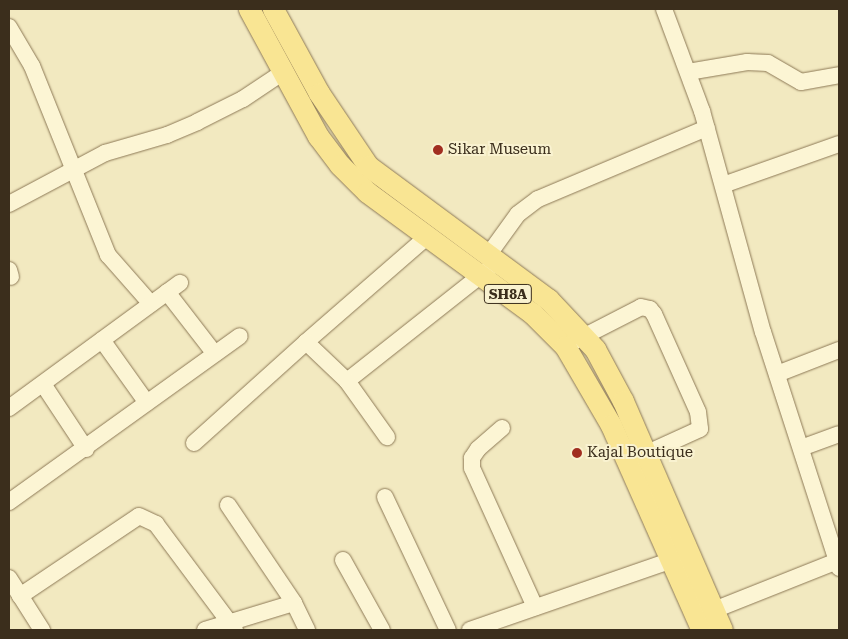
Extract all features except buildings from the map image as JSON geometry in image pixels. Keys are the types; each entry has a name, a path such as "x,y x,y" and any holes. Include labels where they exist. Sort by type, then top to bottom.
{"main road":[{"name":"SH8A","path":"249,9 282,73 340,165 367,192 427,237 490,263 532,313 566,346 590,385 627,462 669,560 702,630"},
{"name":"SH8A","path":"273,9 319,93 368,166 490,263 548,299 585,336 608,372 646,454 722,630"}],"street":[{"path":"664,9 707,128 777,374 838,565 714,610"},
{"path":"9,27 32,66 108,255 151,304"},
{"path":"688,72 747,62 768,63 802,82 839,74"},
{"path":"9,204 105,153 167,135 197,122 243,99 282,73"},
{"path":"346,381 490,263 518,214 538,199 707,128"},
{"path":"723,185 839,144"},
{"path":"194,443 427,237"},
{"path":"9,408 174,288 215,354"},
{"path":"566,346 641,307 646,306 654,314 700,424 694,434 627,462"},
{"path":"9,502 86,449 240,336"},
{"path":"102,340 147,404"},
{"path":"306,342 346,381 387,437"},
{"path":"777,374 839,350"},
{"path":"43,384 86,449"},
{"path":"502,428 478,449 472,458 472,468 535,606"},
{"path":"801,448 839,434"},
{"path":"385,497 448,630"},
{"path":"228,505 294,602 307,630"},
{"path":"20,596 139,516 156,524 232,626"},
{"path":"343,560 382,630"},
{"path":"470,630 669,560"},
{"path":"9,578 42,630"},
{"path":"205,630 232,626 294,602"}],"place":[{"name":"Sikar Museum","path":"438,150"},
{"name":"Kajal Boutique","path":"577,453"}]}
